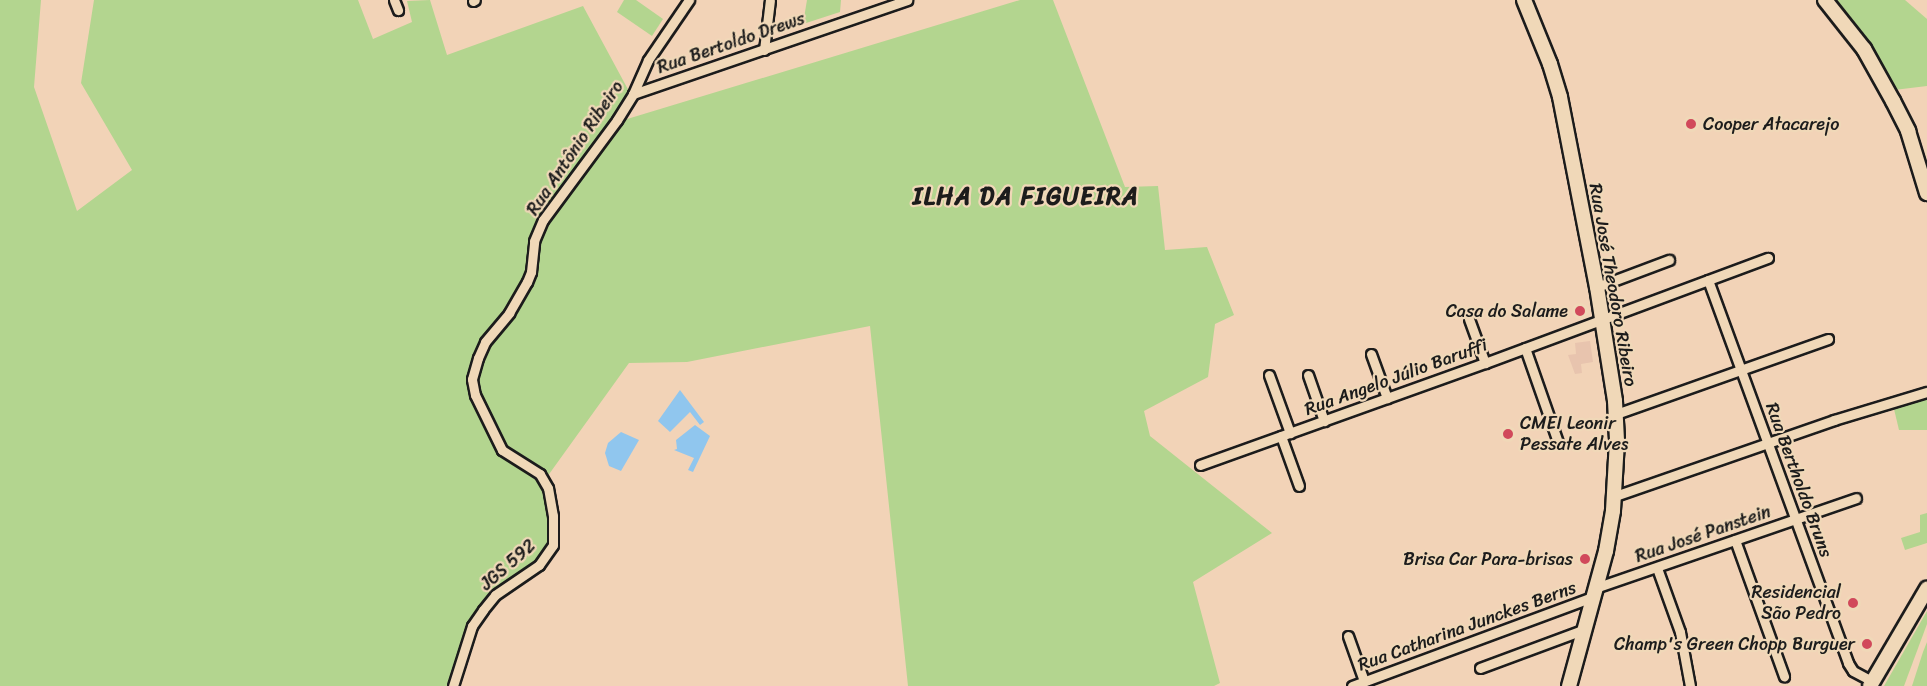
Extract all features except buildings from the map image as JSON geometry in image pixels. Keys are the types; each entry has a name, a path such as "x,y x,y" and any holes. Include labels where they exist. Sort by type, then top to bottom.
{"main road":[{"name":"Rua José Theodoro Ribeiro","path":"1524,0 1546,53 1560,97 1597,287 1616,414 1615,496 1606,551 1569,686"},
{"path":"1825,0 1864,49 1893,101 1916,153 1927,193"},
{"path":"1871,683 1927,589"}],"street":[{"name":"Rua Antônio Ribeiro","path":"532,468 502,450 481,411 472,379 485,342 509,313 527,282 531,272 534,241 543,220 633,94 648,60 689,0"},
{"path":"764,50 770,0"},
{"name":"Rua Bertoldo Drews","path":"633,94 764,50 889,3 907,0"},
{"name":"Rua Angelo Júlio Baruffi","path":"1200,465 1768,258"},
{"path":"1597,287 1669,260"},
{"name":"Rua Bertholdo Bruns","path":"1708,280 1848,663 1856,673 1871,683"},
{"path":"1469,319 1485,363"},
{"path":"1616,414 1827,339"},
{"path":"1525,348 1558,442"},
{"path":"1371,354 1387,398"},
{"path":"1269,375 1299,486"},
{"path":"1308,375 1324,421"},
{"path":"1615,496 1927,392"},
{"name":"JGS 592","path":"453,686 472,626 483,610 495,595 538,564 553,545 553,516 548,488 540,474 532,468"},
{"name":"Rua José Panstein","path":"1594,592 1856,498"},
{"path":"1735,540 1784,676"},
{"path":"1657,568 1680,632 1690,686"},
{"name":"Rua Catharina Junckes Berns","path":"1352,686 1594,592"},
{"path":"1480,668 1583,630"},
{"path":"1348,636 1364,681"}],"shaded area":[{"path":"1590,341 1593,362 1581,364 1582,373 1575,374 1568,355 1576,354 1575,343"}],"green space":[{"path":"0,0 41,0 34,87 77,211 132,170 81,83 94,0 358,0 373,39 412,22 407,1 430,0 447,55 583,6 631,95 614,123 1020,0 1053,0 1125,187 1158,186 1165,250 1207,247 1234,315 1215,324 1208,377 1144,411 1150,436 1272,533 1193,582 1220,683 1214,686 908,686 870,326 687,362 629,363 547,477 553,504 552,548 470,623 451,686 0,686"},
{"path":"624,0 636,0 663,19 652,36 617,12"},
{"path":"807,0 841,0 840,12 803,24"},
{"path":"1832,0 1905,0 1927,19 1927,86 1894,90"},
{"path":"1927,399 1927,430 1899,430 1894,409"},
{"path":"1927,513 1927,543 1905,550 1901,538 1920,532 1920,515"},
{"path":"1927,611 1927,624 1904,686 1884,686"},
{"path":"1927,642 1927,686 1912,686 1923,652"}],"water":[{"path":"680,390 704,422 700,425 690,412 670,432 658,421"},
{"path":"695,425 710,436 693,472 688,470 694,458 674,450 677,449 676,440"},
{"path":"621,432 639,440 621,471 609,466 605,453 608,443"}],"place":[{"name":"Cooper Atacarejo","path":"1691,124"},
{"name":"Casa do Salame","path":"1580,311"},
{"name":"CMEI Leonir Pessate Alves","path":"1508,434"},
{"name":"Brisa Car Para-brisas","path":"1585,559"},
{"name":"Residencial São Pedro","path":"1853,603"},
{"name":"Champ's Green Chopp Burguer","path":"1867,644"}],"district":[{"name":"ILHA DA FIGUEIRA","path":"1026,197"}]}
